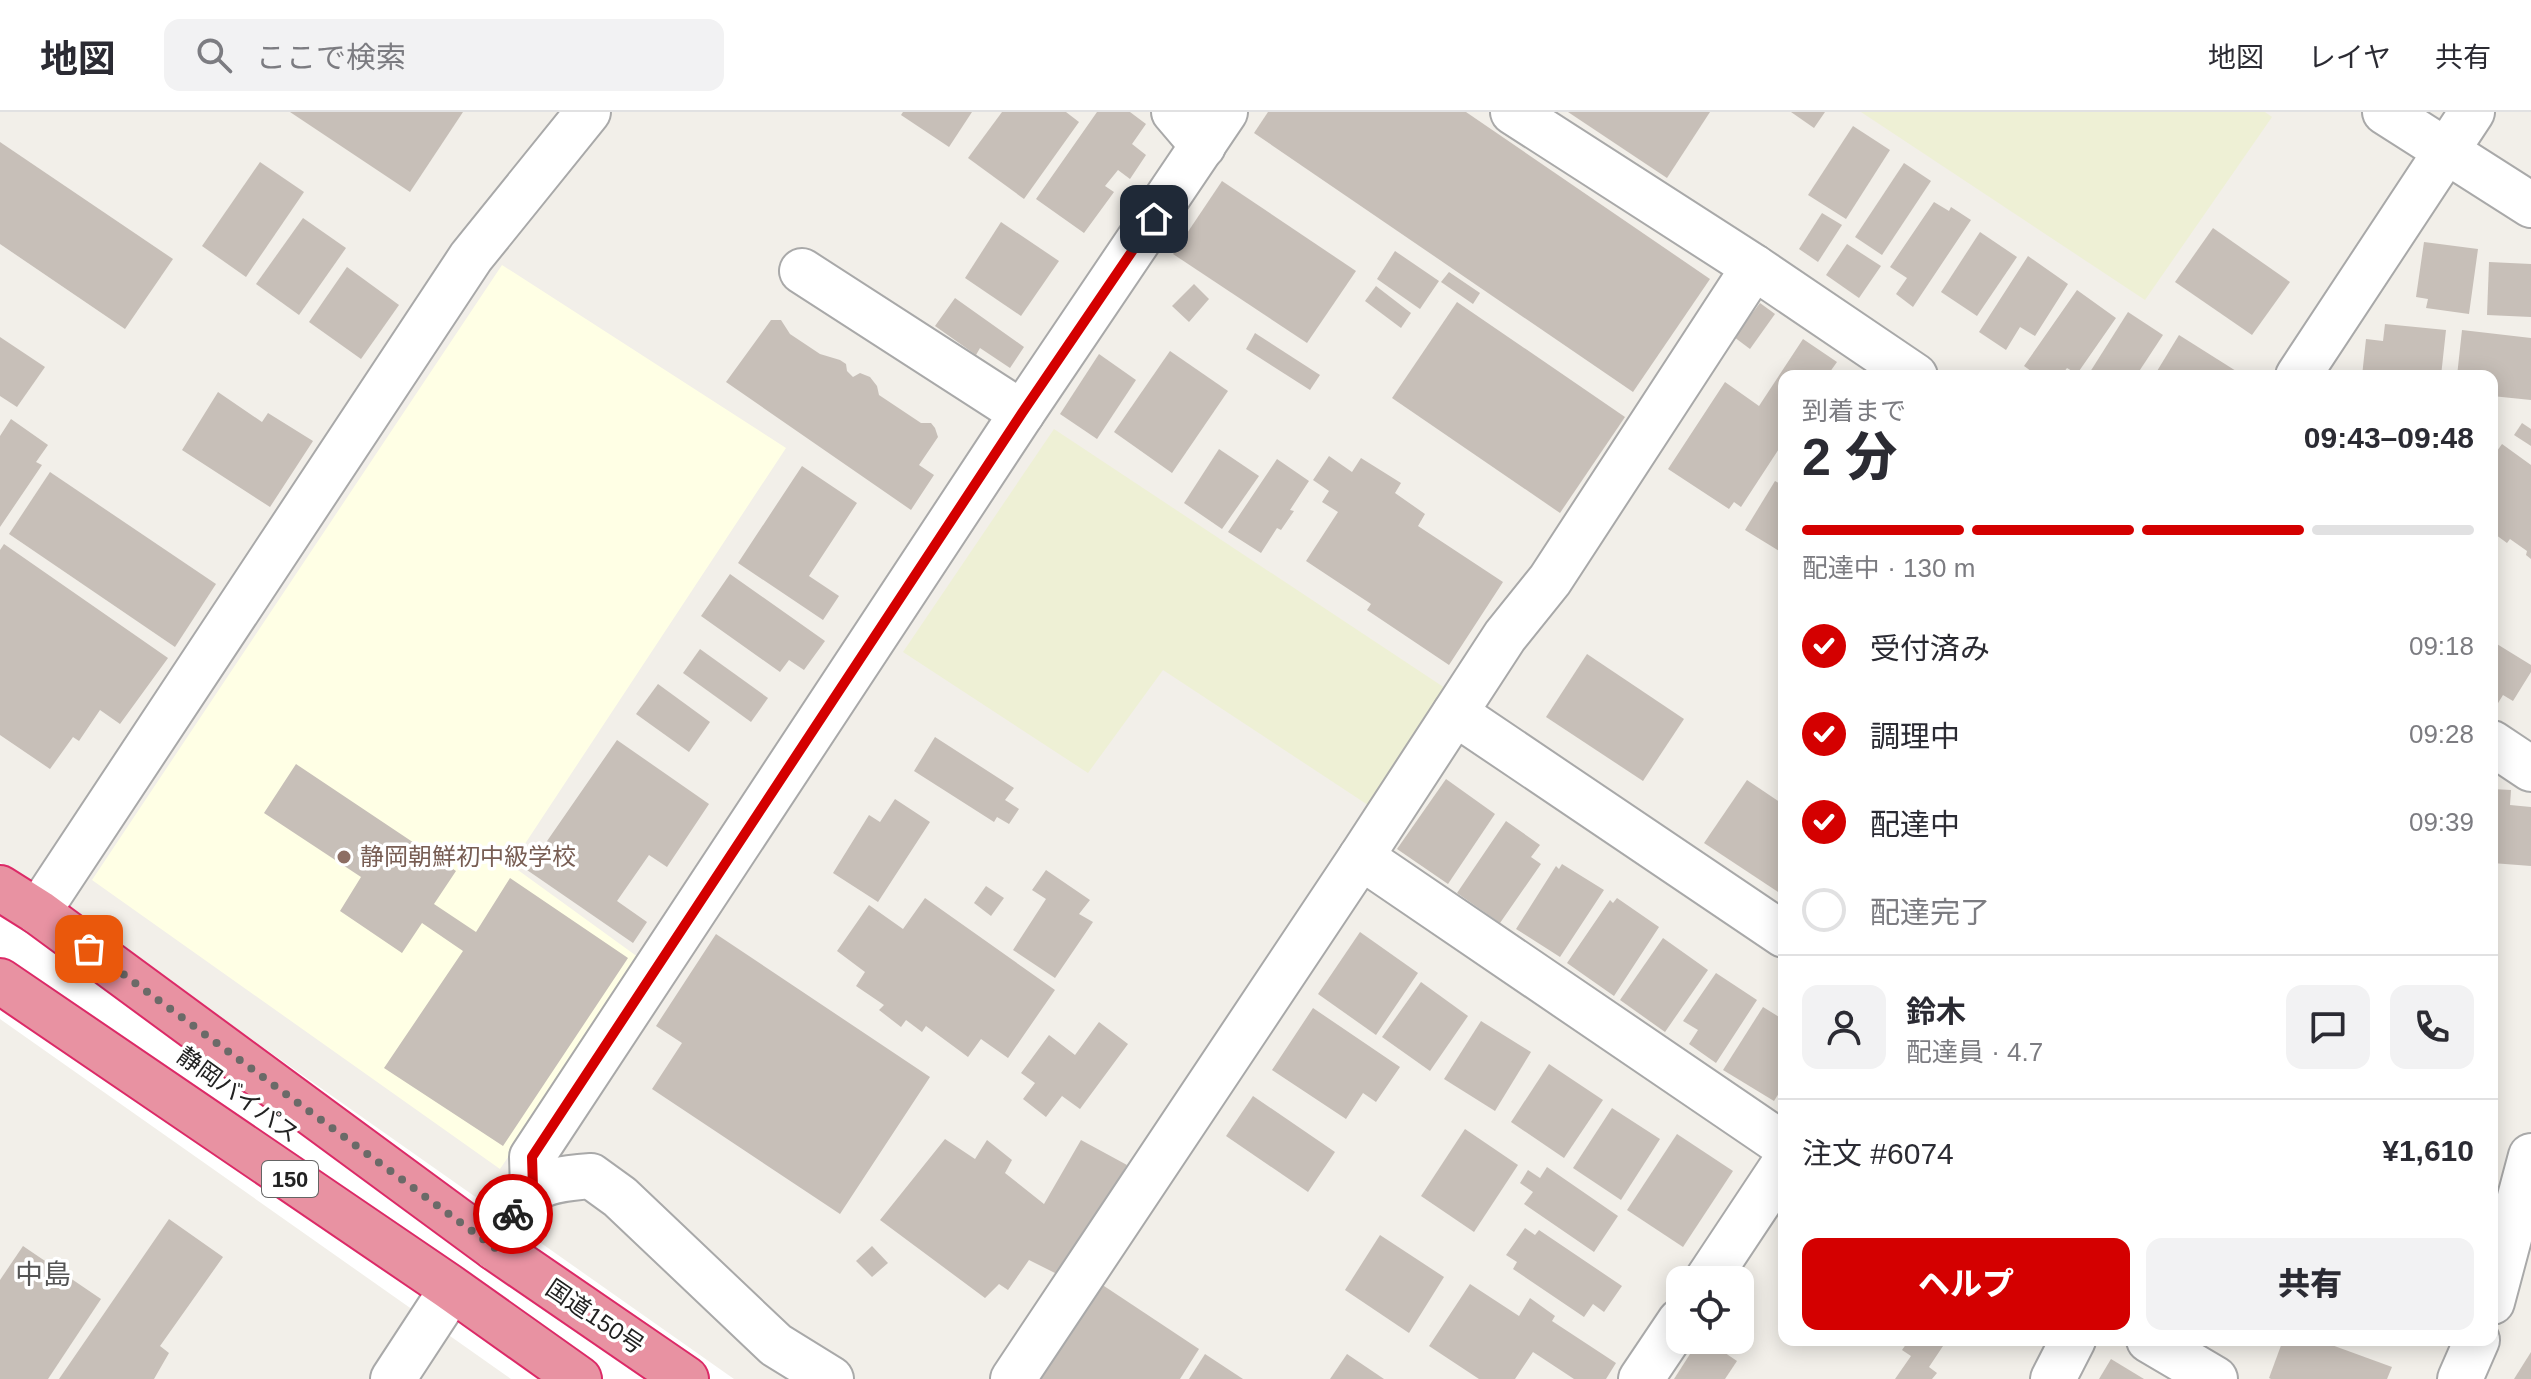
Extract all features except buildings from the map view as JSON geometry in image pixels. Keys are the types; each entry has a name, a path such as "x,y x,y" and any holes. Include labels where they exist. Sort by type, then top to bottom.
{"highway":[{"name":"国道150号","path":"0,888 19,917 686,1379"},
{"name":"静岡バイパス","path":"19,917 470,1264 633,1379"},
{"name":"静岡バイパス","path":"0,981 448,1286 579,1379"},
{"name":"150","path":"0,1017 444,1301 551,1379"}],"street":[{"path":"19,917 471,257 588,112"},
{"path":"533,1188 532,1157 1022,413 1214,129 1174,112"},
{"path":"1513,112 1754,267 1906,370"},
{"path":"2385,112 2531,205"},
{"path":"2302,370 2472,112"},
{"path":"1013,1379 1505,636 1550,580 1754,267"},
{"path":"802,271 1022,413"},
{"path":"1455,713 1778,931"},
{"path":"1361,857 1778,1141"},
{"path":"2498,1280 2531,1156"},
{"path":"1716,1266 1778,1173"},
{"path":"495,1248 517,1205 533,1188 560,1178 591,1176 620,1197 776,1345 831,1379"},
{"path":"393,1379 444,1301"},
{"path":"1641,1379 1666,1342"},
{"path":"2053,1379 2070,1346"},
{"path":"2159,1346 2215,1379"},
{"path":"2460,1379 2474,1346"}],"shaded area":[{"path":"1861,112 2265,112 2272,117 2145,300"},
{"path":"502,265 786,448 511,865 642,960 500,1169 92,880"},
{"path":"1054,429 1454,694 1374,809 1163,670 1088,773 903,652"}],"pier":[{"path":"0,862 734,1379 511,1379 0,1019"}],"way so far":[{"path":"89,949 495,1248 513,1214"}],"place":[{"name":"静岡朝鮮初中級学校","path":"344,857"}],"district":[{"name":"中島","path":"43,1274"}],"route":[{"path":"513,1214 533,1188 532,1157 1022,413 1154,219"}]}
